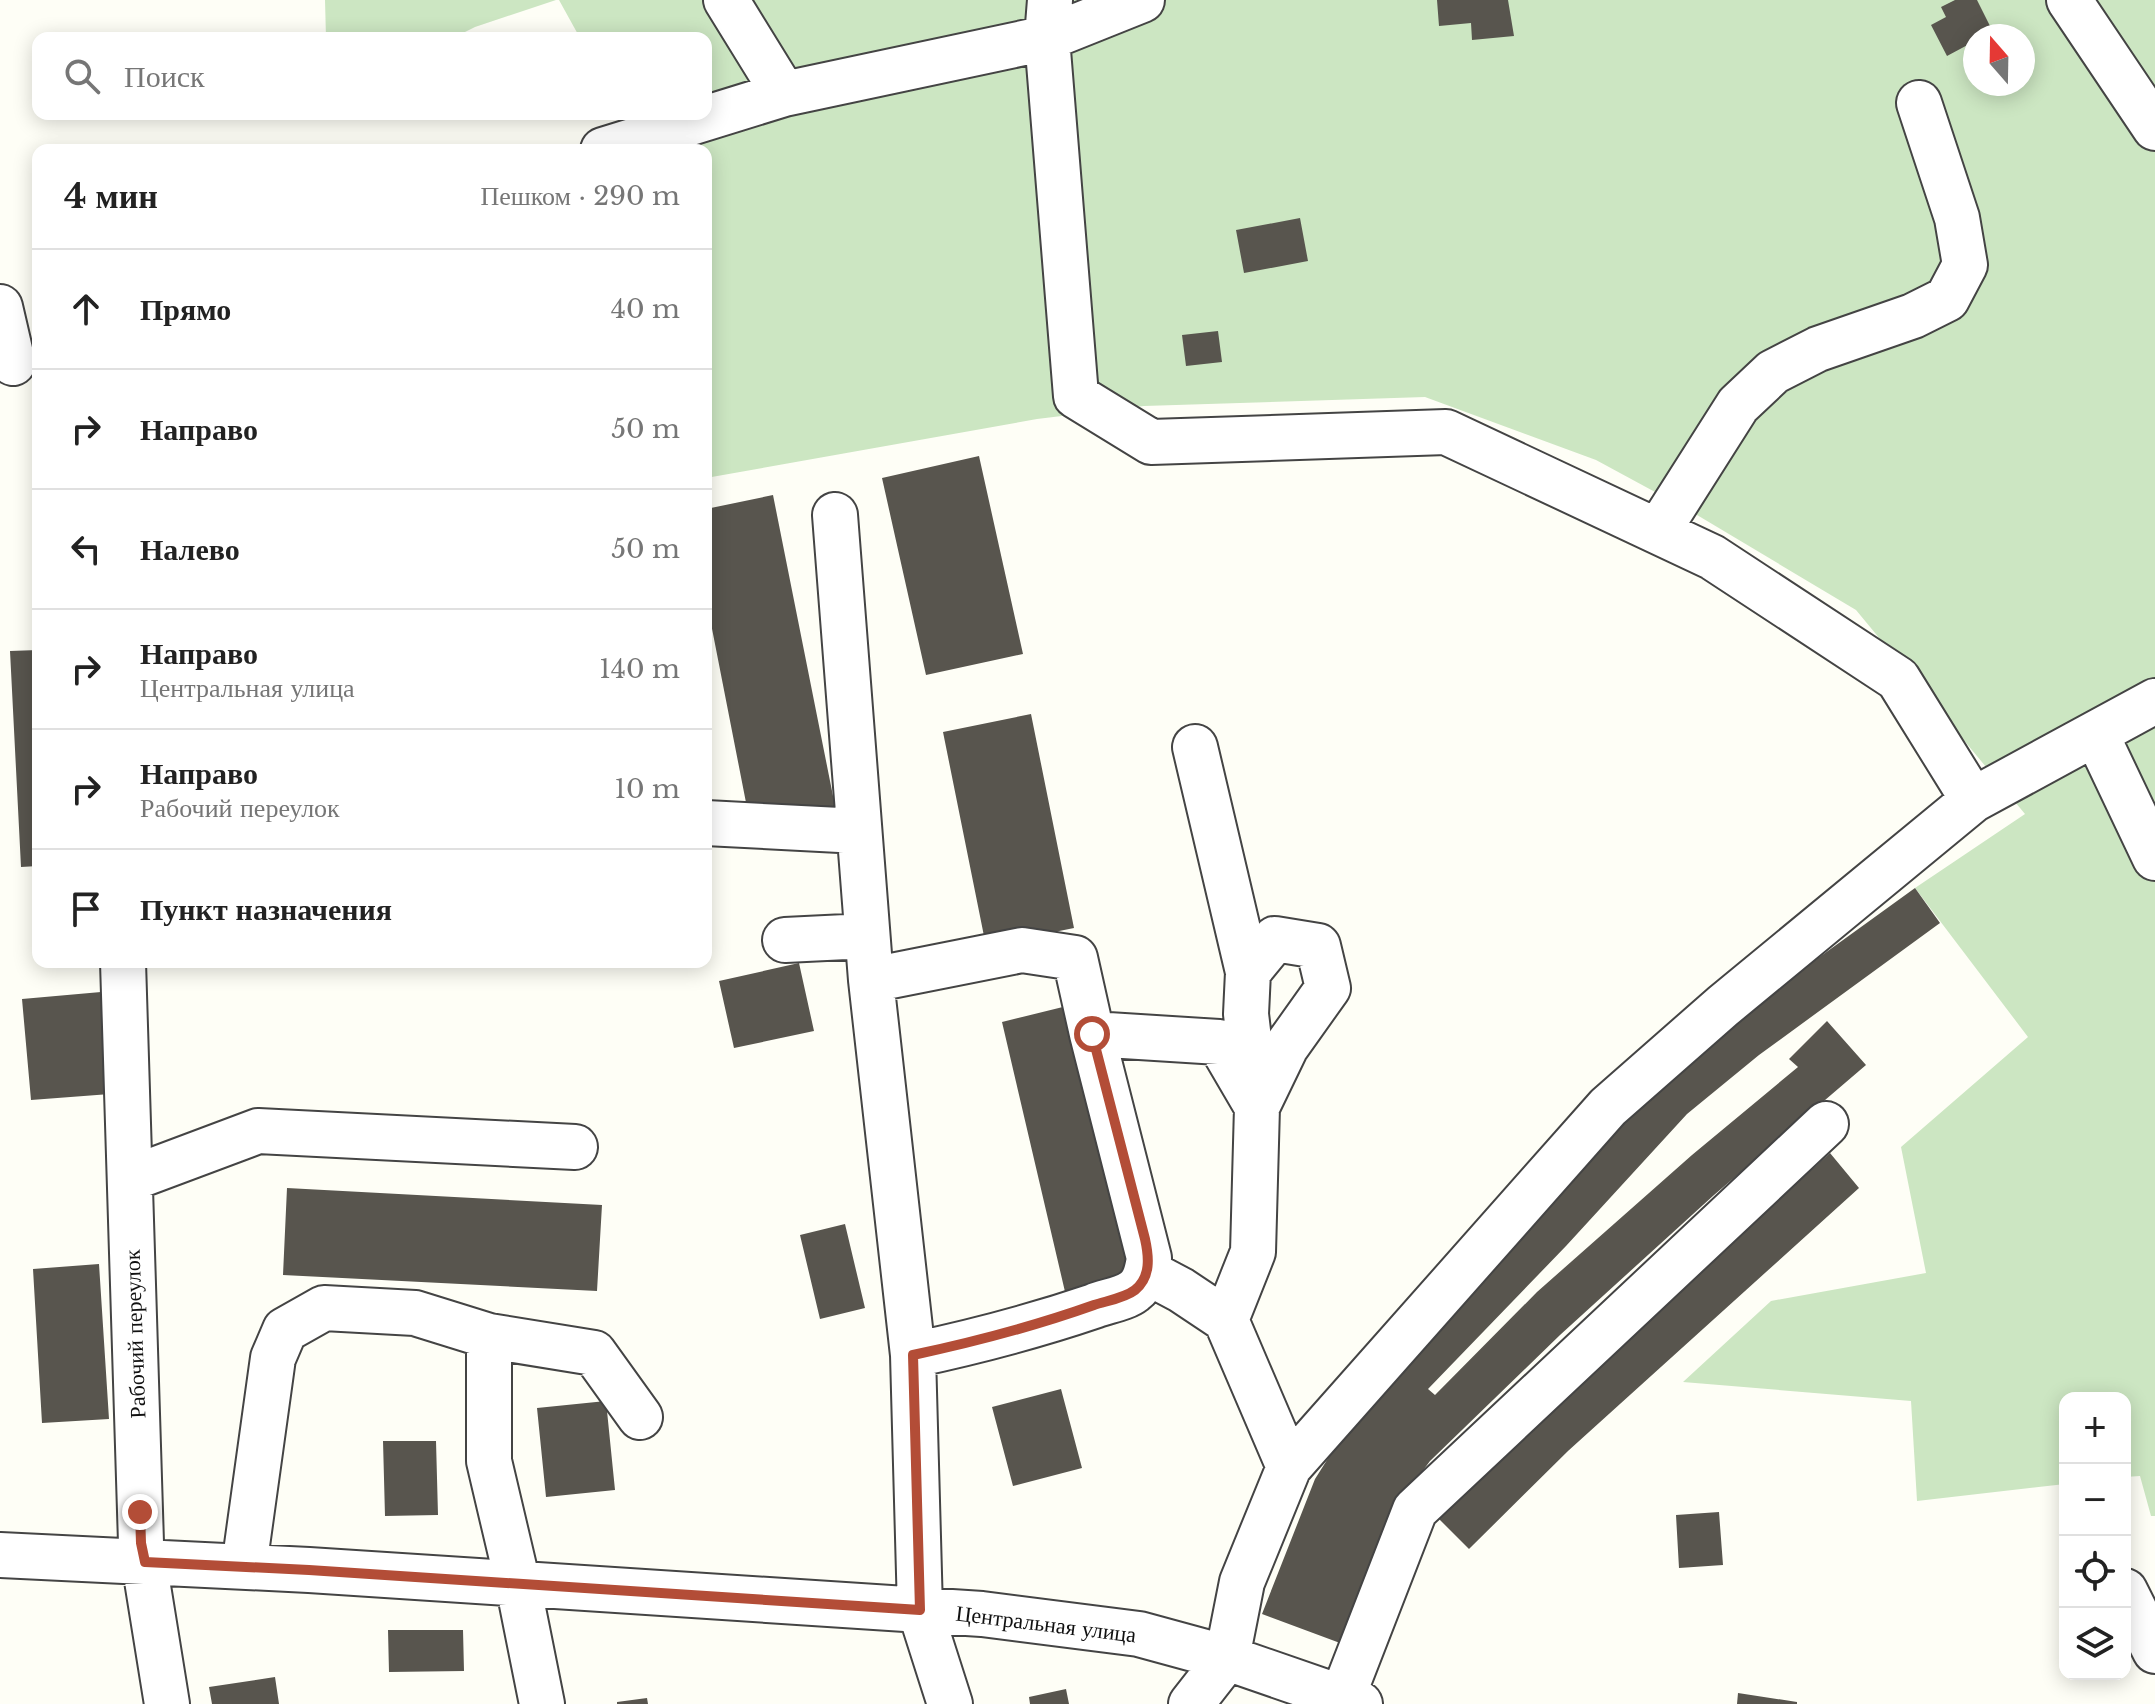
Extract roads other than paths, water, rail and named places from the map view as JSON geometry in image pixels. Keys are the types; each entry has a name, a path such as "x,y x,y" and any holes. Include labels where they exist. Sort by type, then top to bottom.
{"street":[{"path":"726,0 784,94"},
{"path":"712,116 1049,19 1142,0"},
{"path":"2069,0 2155,128"},
{"path":"1049,19 1076,396 1151,442 1446,432 1712,557 1898,679 1973,800"},
{"path":"1658,531 1738,405 1773,372 1818,349 1913,316 1947,299 1965,265 1957,218 1919,103"},
{"path":"622,144 700,120"},
{"path":"0,307 17,365"},
{"path":"835,515 871,980 913,1355 920,1610 950,1704"},
{"path":"1191,1704 1227,1658 1242,1582 1289,1467 1608,1107 1723,1006 1973,800 2155,701"},
{"path":"2096,734 2155,858"},
{"path":"1195,747 1248,972 1246,1014 1257,1107 1253,1252 1226,1320"},
{"path":"712,823 859,831"},
{"path":"785,940 867,936"},
{"path":"1248,972 1275,939 1318,946 1328,988 1286,1047 1257,1107"},
{"path":"871,980 1022,950 1075,958 1149,1258 1147,1272 1133,1292 1028,1326 913,1355"},
{"name":"Рабочий переулок","path":"123,968 141,1543 167,1704"},
{"path":"1092,1034 1219,1042 1257,1107"},
{"path":"1351,1701 1415,1510 1826,1124"},
{"path":"130,1179 258,1131 575,1147"},
{"path":"1147,1272 1226,1320 1289,1467"},
{"path":"244,1567 273,1358 285,1330 324,1308 415,1313 489,1336 594,1353 640,1417"},
{"path":"489,1336 489,1461 542,1704"},
{"name":"Центральная улица","path":"0,1555 244,1567 982,1614 1139,1634 1227,1658 1351,1701"},
{"path":"2131,1603 2155,1651"}]}
